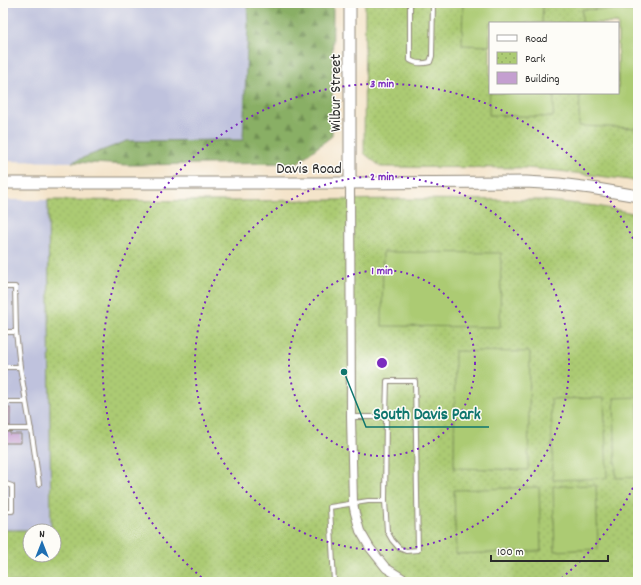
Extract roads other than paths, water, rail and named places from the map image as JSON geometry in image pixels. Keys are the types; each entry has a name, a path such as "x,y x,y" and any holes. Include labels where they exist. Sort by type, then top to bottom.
{"street":[{"name":"Wilbur Street","path":"350,3 350,183"},
{"name":"Davis Road","path":"3,183 526,182 585,187 638,196"},
{"path":"350,183 353,503 360,531 370,548 386,568 410,582"}],"lane":[{"path":"410,3 410,60 414,63 424,64 430,62 432,56 433,3"},
{"path":"3,287 15,287 16,332 20,367 39,484"},
{"path":"3,332 16,332"},
{"path":"3,367 20,367"},
{"path":"387,381 415,381 418,550 406,551 398,548 387,531 385,501 386,417 387,381"},
{"path":"3,402 25,402"},
{"path":"352,417 386,417"},
{"path":"3,429 30,429"},
{"path":"3,483 12,486 12,511 3,511"},
{"path":"334,582 330,507 368,501 385,501"}],"place":[{"name":"South Davis Park","path":"344,372"}]}
